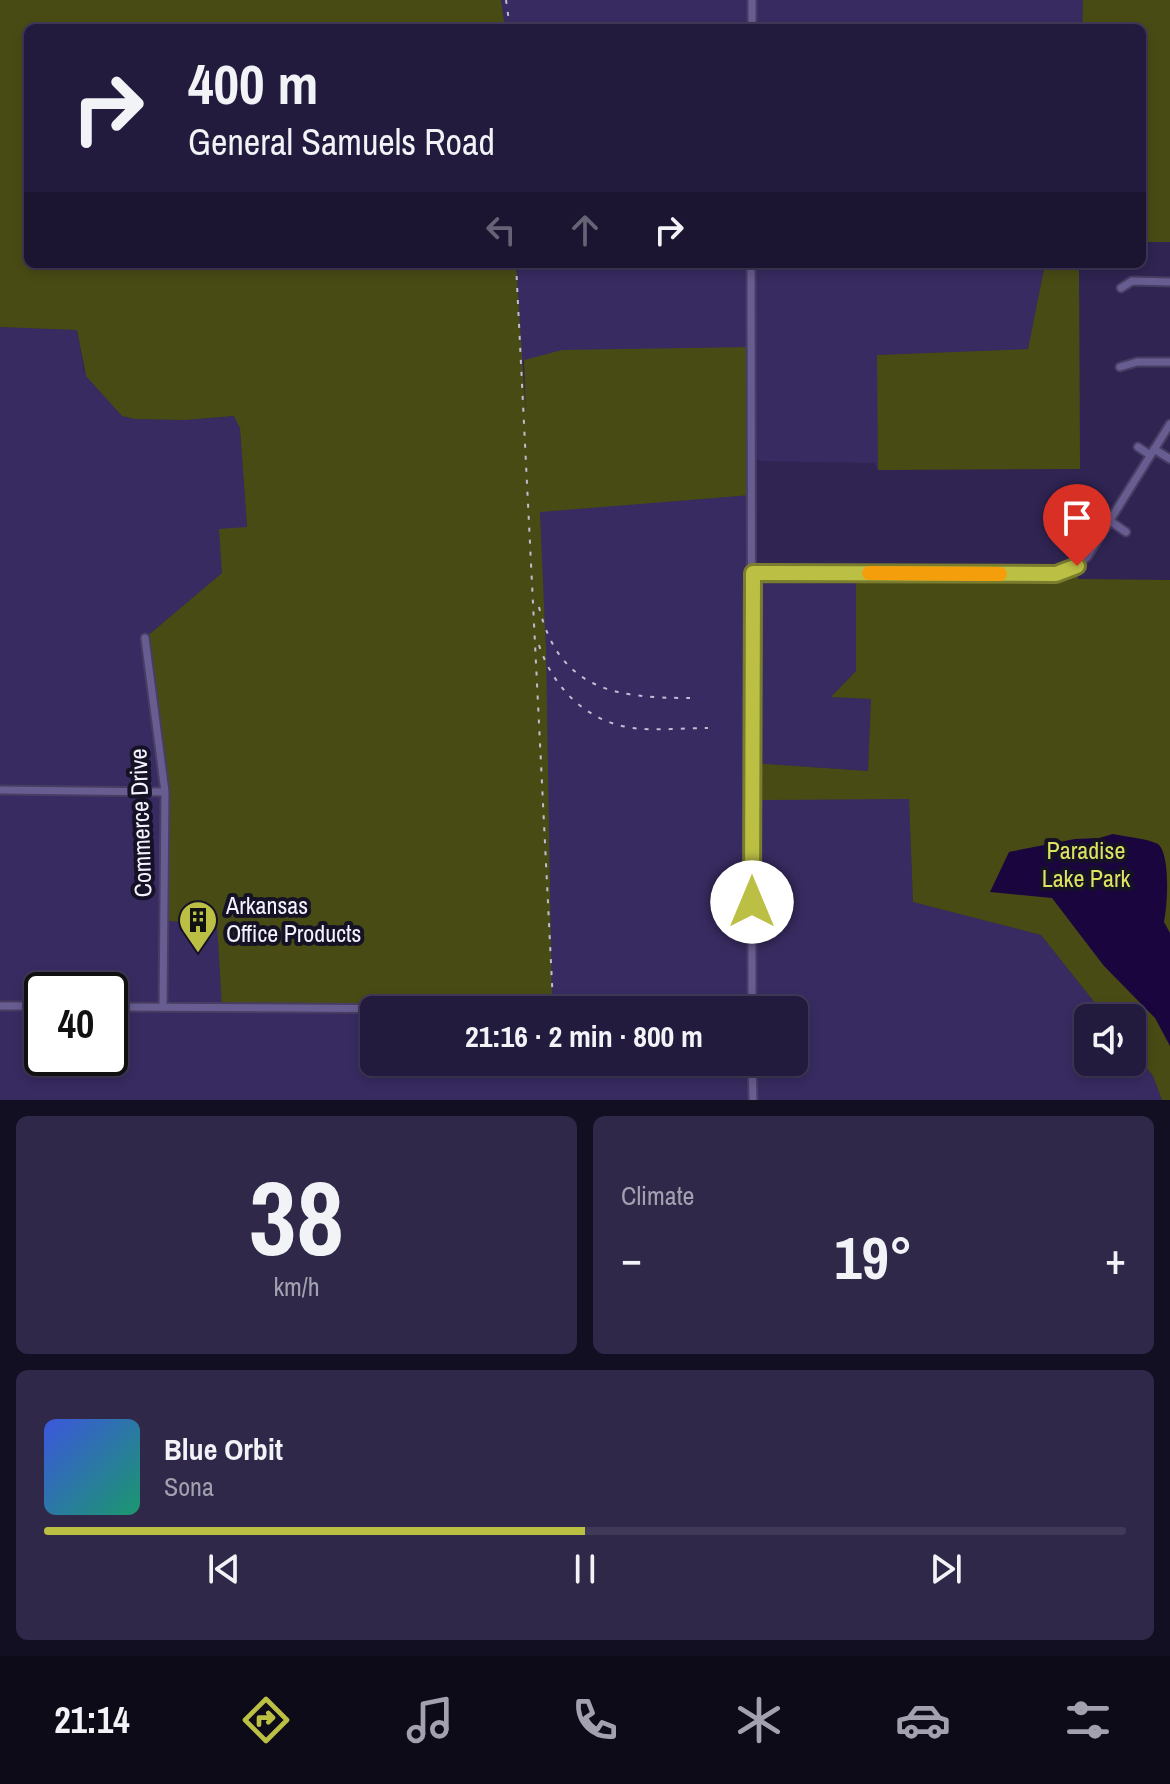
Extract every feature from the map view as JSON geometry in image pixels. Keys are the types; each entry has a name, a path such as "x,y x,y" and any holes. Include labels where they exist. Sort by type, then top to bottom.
{"street":[{"path":"752,0 752,24"},
{"path":"751,268 752,996"},
{"path":"1121,288 1132,281 1170,282"},
{"path":"1120,367 1137,362 1170,362"},
{"path":"753,573 1056,574 1071,570 1083,561 1170,424"},
{"path":"1138,447 1170,459"},
{"path":"1110,521 1126,532"},
{"name":"Commerce Drive","path":"145,638 165,792 163,1007"},
{"path":"0,790 165,792"},
{"path":"0,1006 24,1006"},
{"path":"128,1007 360,1008"},
{"path":"752,1076 753,1100"}],"shaded area":[{"path":"501,0 1083,0 1082,24 504,24"},
{"path":"516,268 1044,268 1028,349 878,355 878,470 875,463 761,461 524,360 520,362"},
{"path":"0,327 77,330 84,372 122,416 185,420 239,416 247,527 222,573 145,638 165,792 165,921 217,923 546,649 540,511 752,495 753,573 856,573 856,671 831,697 871,699 868,771 753,763 909,799 913,902 1041,935 1096,1004 1074,1004 1074,1076 1146,1076 1146,1067 1162,1100 0,1100"},
{"path":"1113,834 1142,839 1158,844 1165,857 1167,891 1164,922 1170,933 1170,1046 1146,1004 1141,1004 1104,966 1052,898 990,892 1009,852 1075,839"}],"green space":[{"path":"0,0 501,0 504,24 24,24 24,268 516,268 526,416 524,360 562,350 752,347 752,495 540,512 546,649 552,996 360,996 360,1008 222,1008 217,923 164,921 165,792 145,638 222,573 219,529 247,527 240,428 234,416 185,420 122,416 86,376 77,330 0,327"},
{"path":"1083,0 1170,0 1170,242 1146,242 1146,24 1082,24"},
{"path":"1044,268 1079,268 1080,469 878,470 877,355 1028,349"},
{"name":"Paradise Lake Park","path":"1077,566 1078,579 1170,580 1170,1100 1162,1100 1146,1067 1146,1004 1096,1004 1041,935 913,902 909,799 753,800 753,763 868,771 871,699 831,697 856,671 856,573 1056,574"}],"railway":[{"path":"506,0 509,24"},
{"path":"516,268 553,996"},
{"path":"539,607 548,635 560,656 594,684 638,695 690,698"},
{"path":"539,645 563,689 601,719 642,729 708,728"}],"slow traffic":[{"path":"869,573 1000,574"}],"place":[{"name":"Arkansas Office Products","path":"198,954"}],"route":[{"path":"752,902 753,573 1056,574 1077,566"}]}
